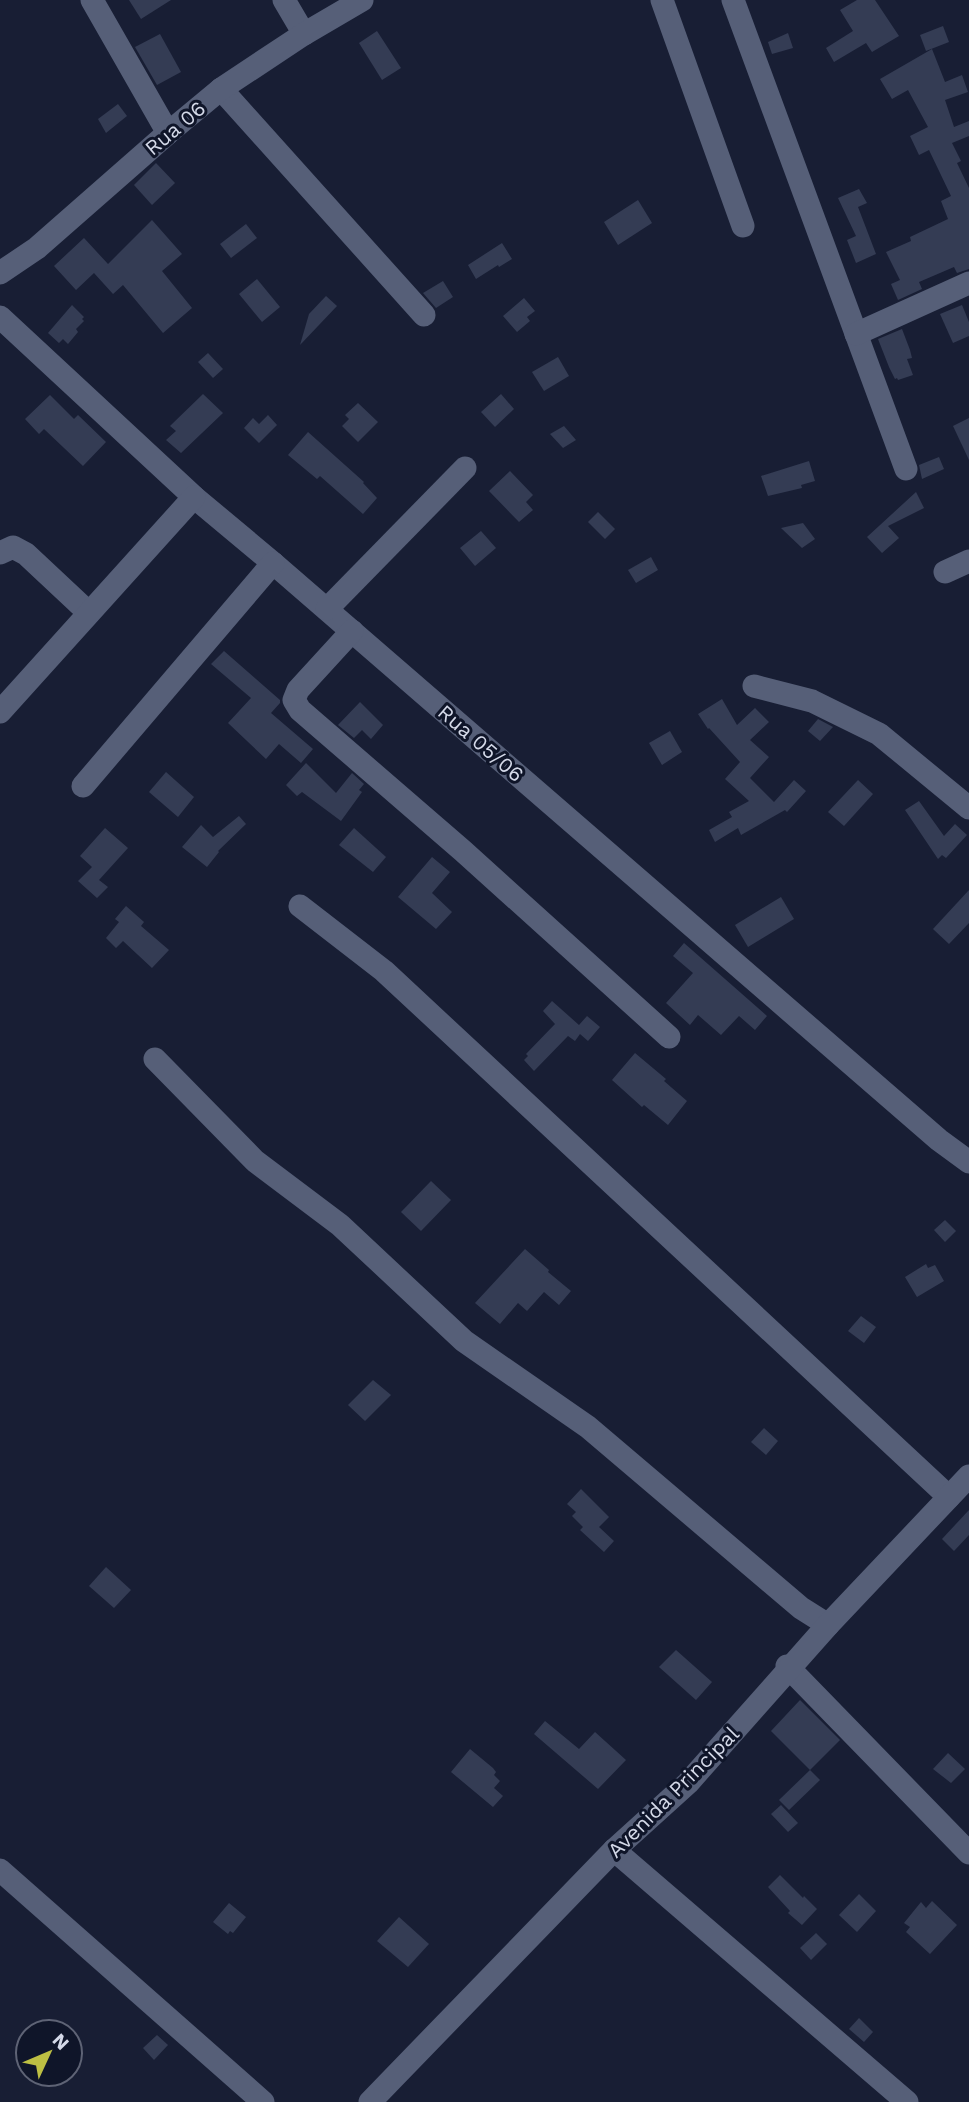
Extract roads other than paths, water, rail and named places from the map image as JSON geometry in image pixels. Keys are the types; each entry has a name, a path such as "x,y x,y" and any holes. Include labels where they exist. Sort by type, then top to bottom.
{"street":[{"path":"92,0 168,133"},
{"path":"284,0 304,34"},
{"name":"Rua 06","path":"0,273 37,248 221,89 304,34 362,0"},
{"path":"662,0 743,226"},
{"path":"733,0 906,469"},
{"path":"221,89 424,315"},
{"path":"856,334 969,283"},
{"name":"Rua 05/06","path":"0,317 194,497 274,563 939,1140 969,1162"},
{"path":"327,609 466,468"},
{"path":"0,712 194,497"},
{"path":"0,553 13,547 26,554 89,613"},
{"path":"945,572 969,561"},
{"path":"83,786 274,563"},
{"path":"352,631 298,690 294,700 300,710 463,851 669,1037"},
{"path":"754,686 812,701 879,734 969,808"},
{"path":"300,906 384,971 949,1497"},
{"path":"155,1059 256,1161 341,1226 464,1341 588,1427 801,1608 828,1625"},
{"name":"Avenida Principal","path":"370,2102 614,1850 688,1783 788,1667 969,1476"},
{"path":"788,1667 969,1853"},
{"path":"614,1850 907,2102"},
{"path":"0,1870 263,2102"}]}
